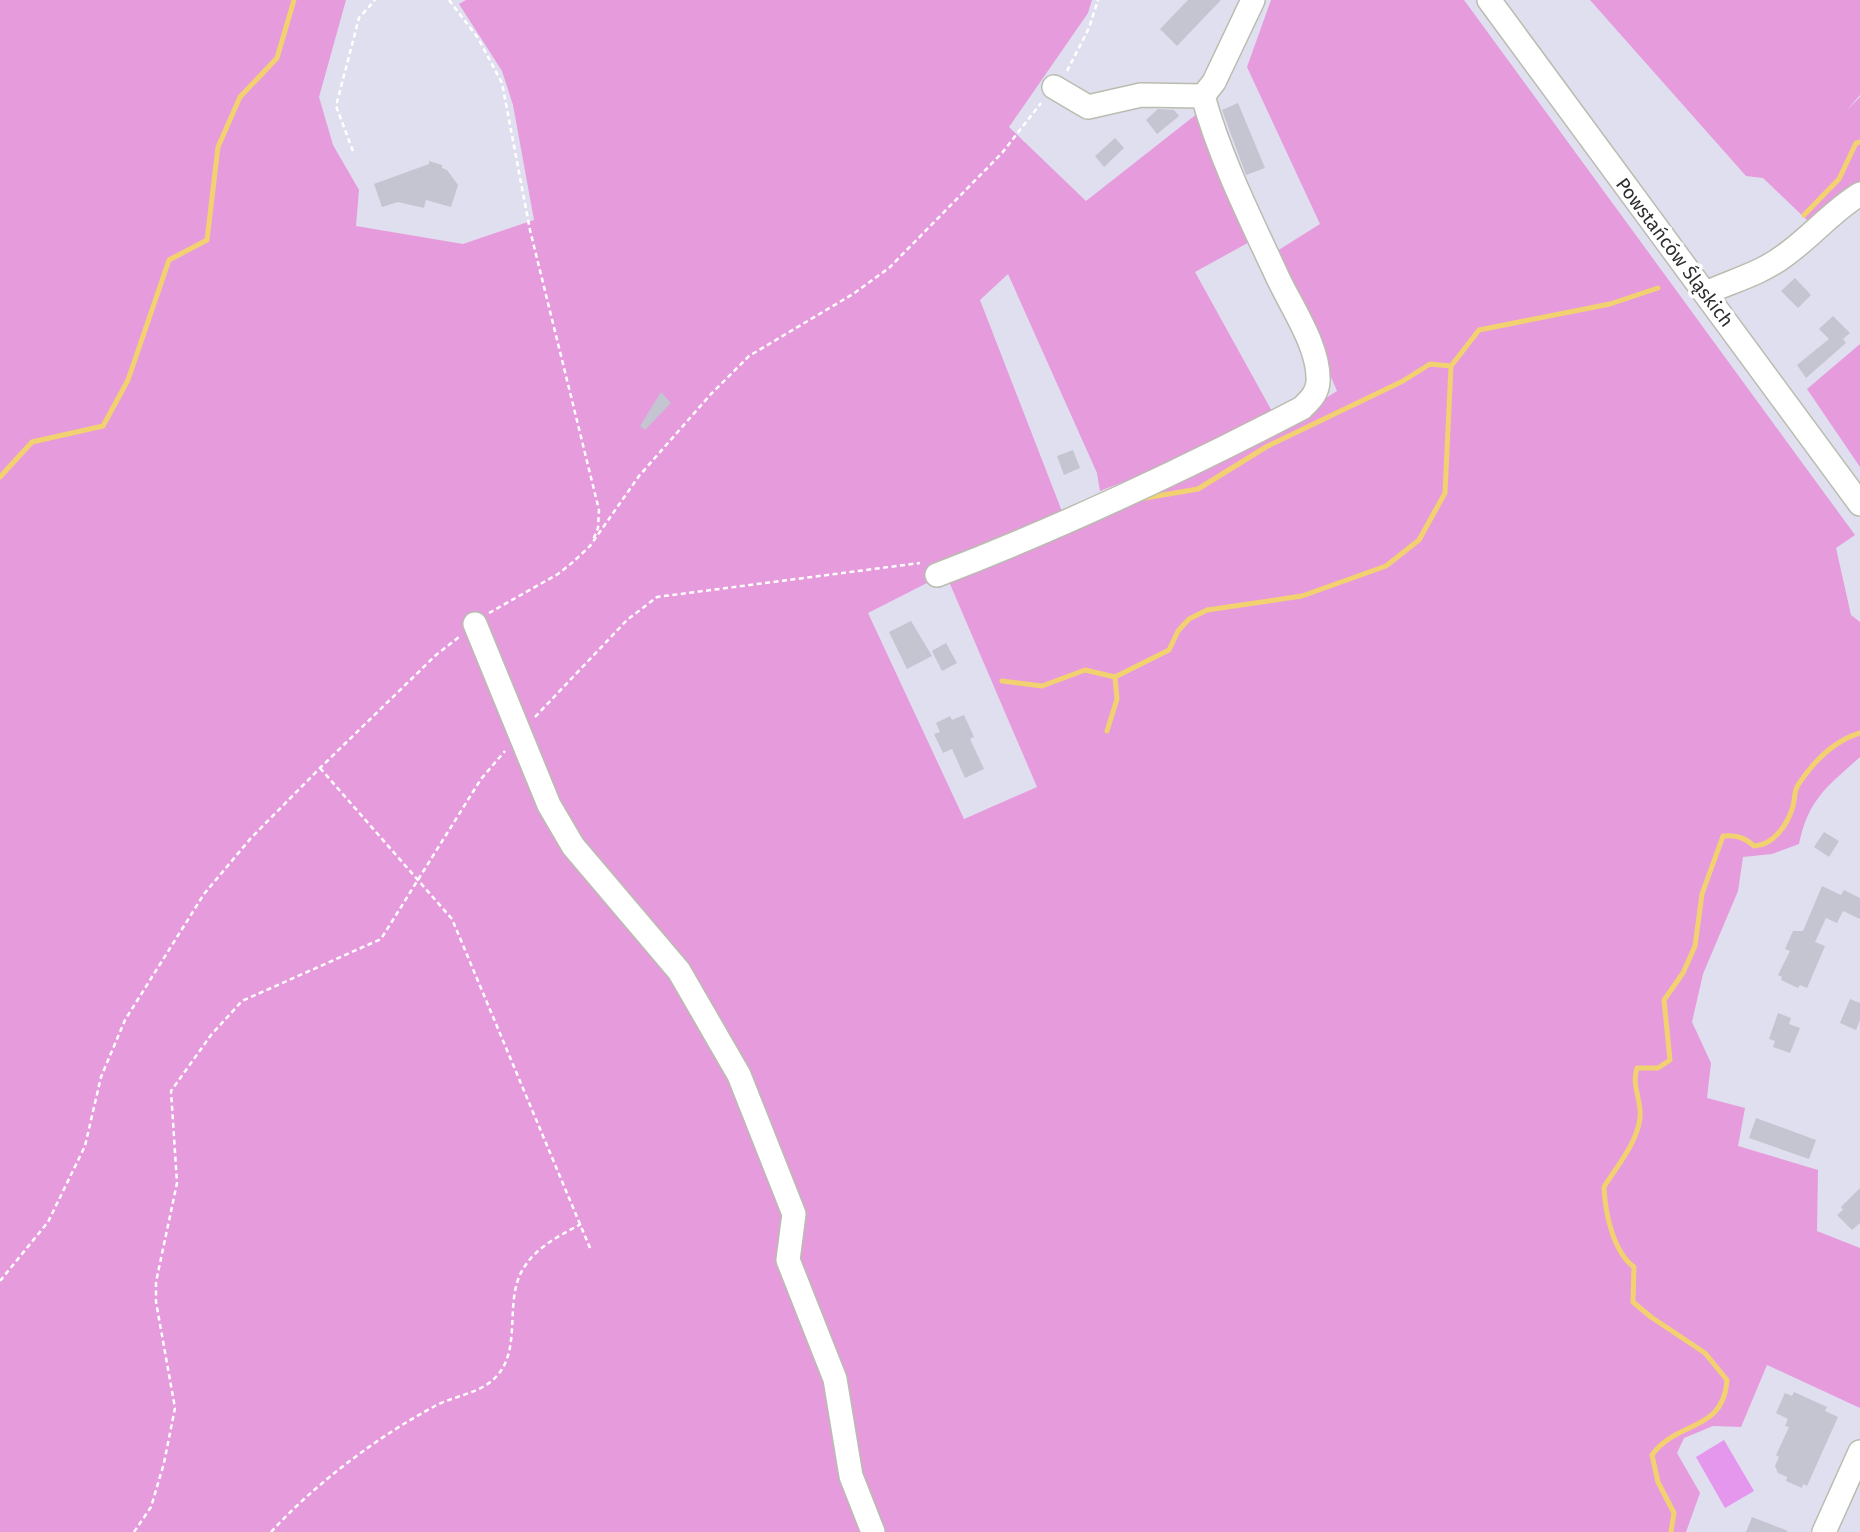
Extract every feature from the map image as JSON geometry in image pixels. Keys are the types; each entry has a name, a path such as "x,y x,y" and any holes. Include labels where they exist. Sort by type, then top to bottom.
{"street":[{"path":"1203,96 1214,82 1253,0"},
{"name":"Powstańców Śląskich","path":"1489,0 1860,504"},
{"path":"1059,81 1088,107 1141,95 1203,96"},
{"path":"937,575 1042,534 1190,466 1302,408 1314,398 1318,384 1317,368 1309,344 1263,246 1203,96"},
{"path":"1706,293 1735,283 1785,256 1843,204 1860,194"},
{"path":"475,624 549,805 573,846 679,971 739,1075 794,1214 788,1260 835,1379 851,1476 873,1532"},
{"path":"1824,1532 1860,1452"}],"path":[{"path":"353,151 336,106 359,18 375,0"},
{"path":"449,0 478,38 502,83 530,230 599,510 598,528 590,546"},
{"path":"0,1281 48,1222 85,1146 101,1077 125,1020 204,894 251,838 436,655 500,605 558,574 590,546 639,477 749,356 889,268 1002,153 1059,81 1089,28 1098,0"},
{"path":"134,1532 150,1507 164,1463 175,1408 156,1292 177,1183 171,1091 211,1035 242,1001 381,939 416,878 481,779 627,620 657,597 923,563 937,575"},
{"path":"320,768 453,919 590,1248"},
{"path":"271,1532 289,1513 392,1433 436,1406 490,1383 509,1359 514,1304 522,1270 547,1242 581,1224"}],"shaded area":[{"path":"0,0 346,0 319,97 333,145 359,190 356,226 463,244 534,220 513,105 502,71 459,4 466,0 1092,0 1088,13 1009,127 1086,201 1198,113 1253,240 1195,272 1273,413 1219,445 1100,491 1097,473 1008,274 980,300 1063,514 868,613 964,819 1037,787 947,577 1231,457 1337,391 1277,251 1320,224 1247,67 1271,0 1464,0 1855,535 1836,548 1851,615 1860,622 1860,757 1821,794 1808,815 1799,844 1772,854 1743,857 1738,891 1703,974 1692,1022 1711,1063 1707,1098 1745,1108 1738,1146 1818,1170 1817,1231 1860,1248 1860,1408 1767,1365 1741,1427 1713,1426 1684,1438 1677,1453 1700,1493 1686,1532 0,1532"},
{"path":"1590,0 1860,0 1860,95 1847,110 1860,97 1860,184 1809,222 1763,178 1746,176"},
{"path":"1860,344 1860,467 1807,389"},
{"path":"1724,1440 1754,1491 1725,1508 1696,1457"}],"building":[{"path":"1188,0 1221,0 1177,46 1160,29"},
{"path":"1238,103 1265,168 1246,175 1222,110"},
{"path":"1158,109 1174,110 1179,116 1157,134 1146,120"},
{"path":"1115,138 1124,148 1104,167 1095,156"},
{"path":"429,161 442,165 458,185 451,207 426,200 424,208 398,202 382,207 374,184 429,164"},
{"path":"1795,278 1811,295 1798,308 1781,291"},
{"path":"1833,316 1850,333 1843,339 1846,343 1806,378 1797,365 1829,339 1819,329"},
{"path":"661,392 671,403 645,430 640,426"},
{"path":"1073,450 1080,468 1064,475 1057,456"},
{"path":"911,621 932,656 907,669 889,632"},
{"path":"946,643 957,663 942,671 932,651"},
{"path":"964,715 974,737 970,739 984,769 965,778 952,749 943,753 934,734 940,732 936,723 950,716 952,720"},
{"path":"1824,832 1839,841 1829,857 1814,847"},
{"path":"1822,886 1841,895 1844,890 1860,898 1860,919 1843,911 1837,923 1826,918 1815,942 1825,946 1807,988 1800,985 1798,988 1781,980 1782,977 1778,975 1790,951 1785,949 1793,931 1803,931"},
{"path":"1850,999 1860,1003 1860,1020 1856,1030 1840,1023"},
{"path":"1778,1013 1791,1018 1789,1024 1800,1028 1790,1053 1773,1047 1775,1041 1769,1039"},
{"path":"1756,1118 1816,1140 1809,1159 1749,1138"},
{"path":"1860,1188 1860,1223 1852,1230 1837,1215 1843,1210 1841,1207"},
{"path":"1794,1392 1827,1407 1825,1411 1838,1417 1807,1486 1803,1484 1802,1488 1786,1481 1787,1477 1778,1473 1775,1466 1779,1457 1776,1455 1789,1427 1785,1426 1788,1419 1776,1413 1785,1393 1792,1396"},
{"path":"1752,1517 1788,1531 1746,1532"}],"waterway":[{"path":"0,477 32,442 103,426 128,380 169,260 207,240 218,147 240,97 277,58 294,0"},
{"path":"1804,215 1839,179 1856,143 1860,142"},
{"path":"1002,681 1042,686 1085,670 1115,677 1169,650 1178,631 1189,619 1207,610 1302,596 1386,566 1419,540 1445,493 1451,366 1479,330 1610,304 1658,288"},
{"path":"1145,498 1198,489 1266,447 1403,381 1430,364 1451,366"},
{"path":"1107,731 1117,699 1115,677"},
{"path":"1671,1532 1674,1513 1658,1482 1652,1455 1662,1444 1698,1424 1718,1409 1724,1397 1727,1380 1705,1353 1633,1302 1634,1267 1616,1242 1608,1219 1604,1187 1626,1154 1638,1127 1640,1111 1635,1081 1637,1068 1658,1068 1670,1060 1664,1000 1683,973 1695,946 1702,894 1723,836 1740,837 1754,846 1774,838 1788,820 1797,787 1810,768 1841,741 1860,733"}]}
